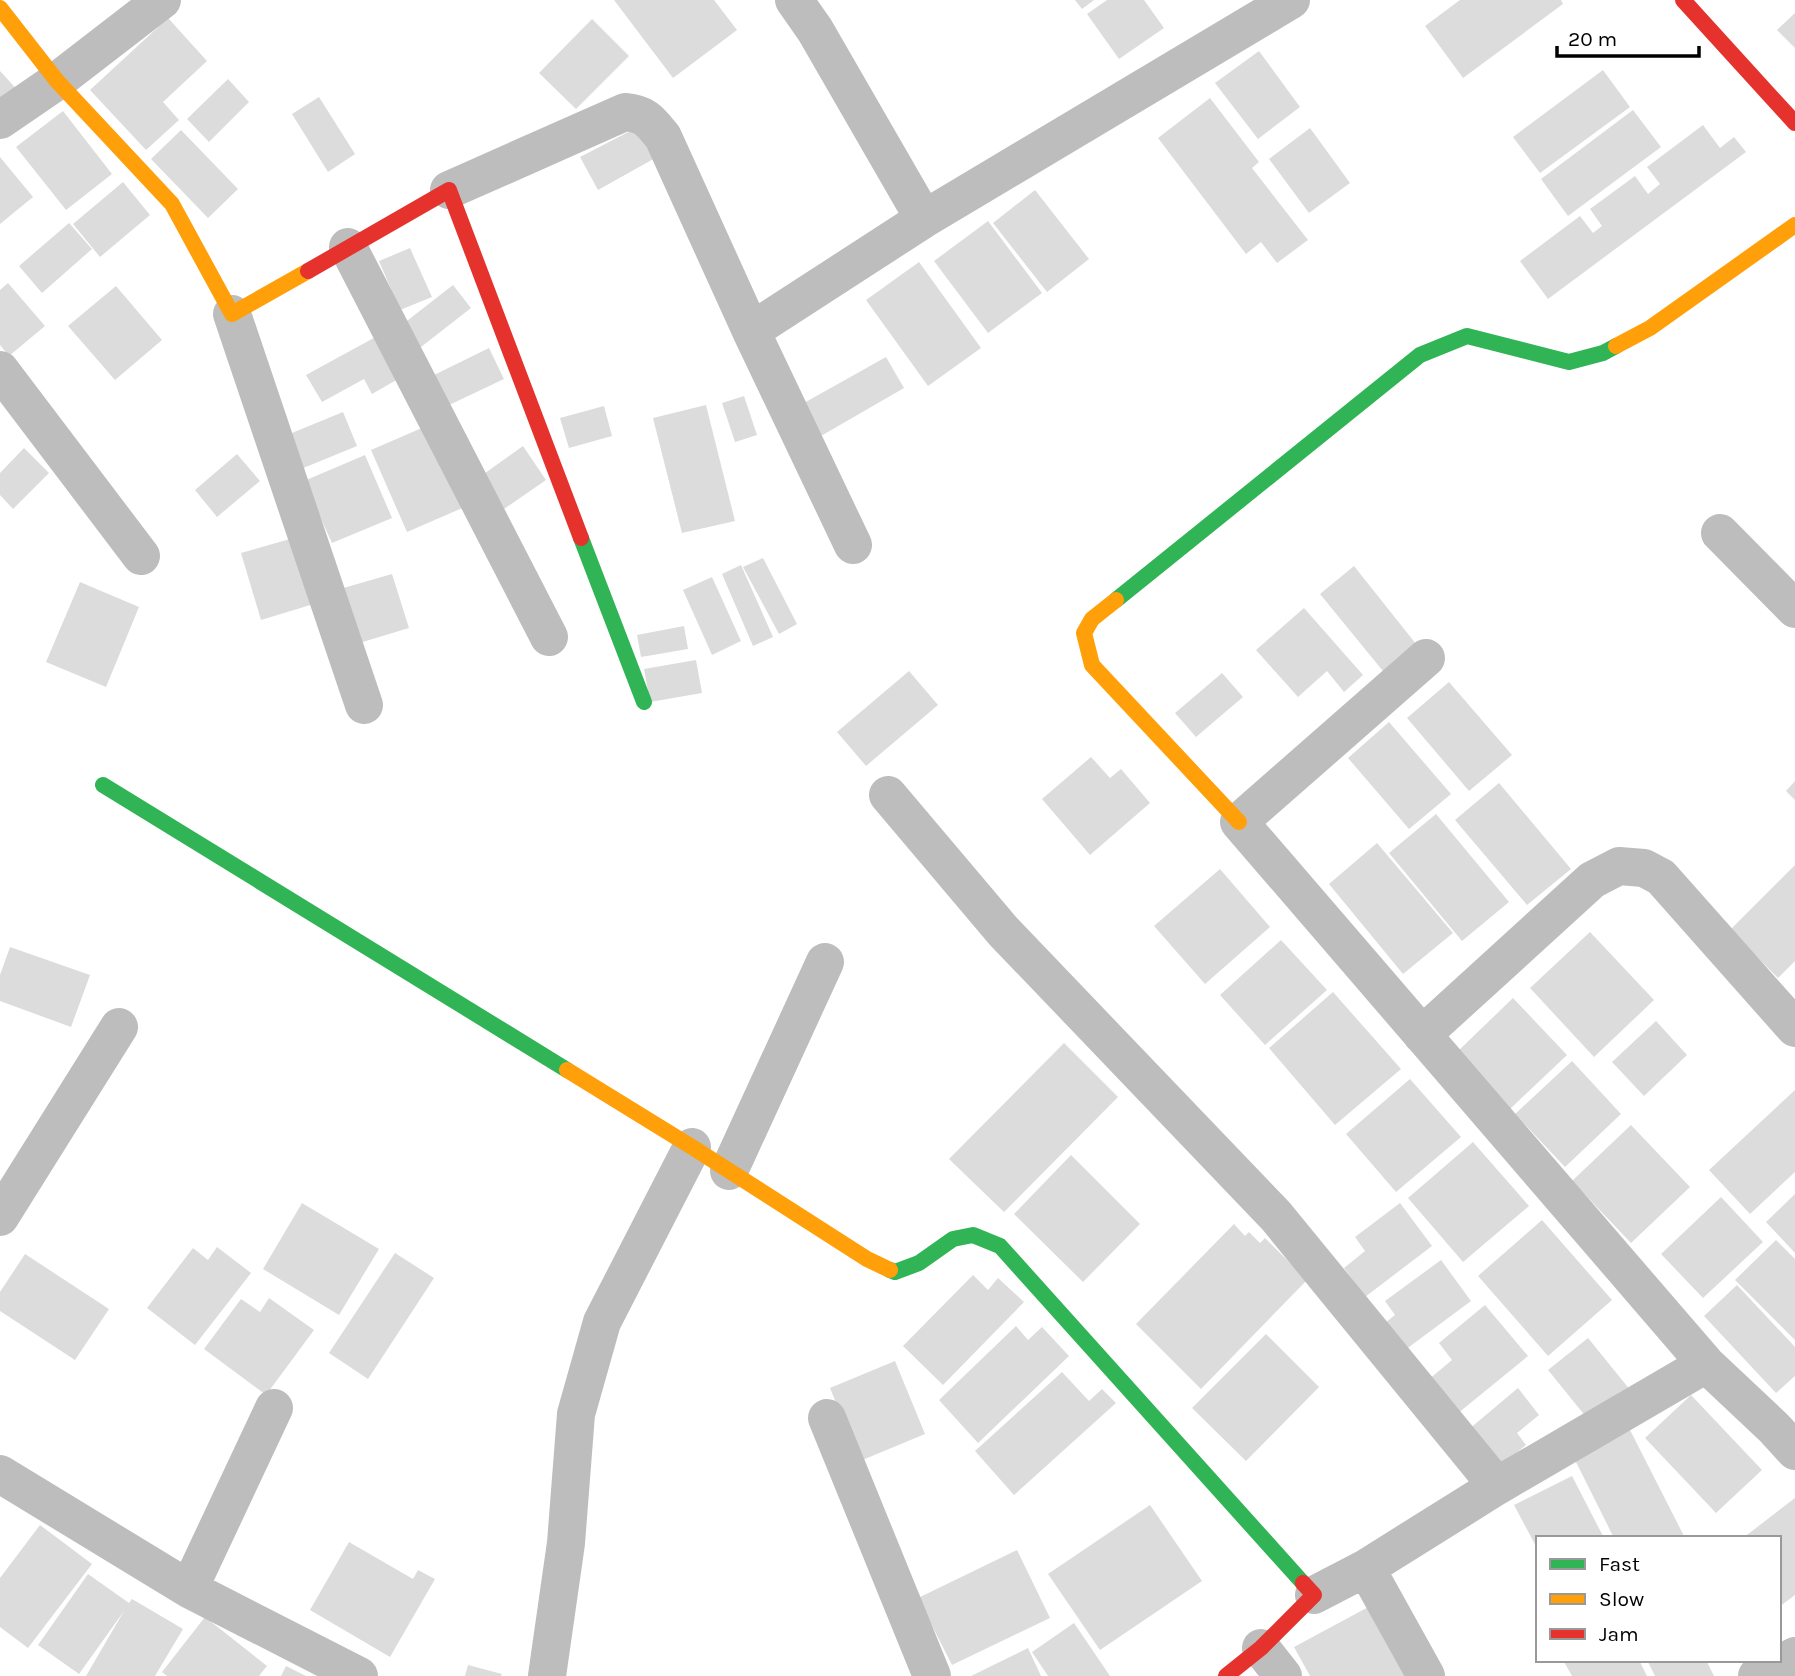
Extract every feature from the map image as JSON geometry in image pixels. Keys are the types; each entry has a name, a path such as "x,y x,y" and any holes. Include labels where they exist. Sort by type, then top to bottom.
{"street":[{"path":"0,120 57,81 162,0"},
{"path":"793,0 815,30 924,219"},
{"path":"751,331 924,219 1291,0"},
{"path":"1683,0 1795,123"},
{"path":"0,8 57,81 172,204 232,314 364,705"},
{"path":"232,314 449,190 625,112 638,113 649,119 663,137 751,331 853,545"},
{"path":"449,190 644,702"},
{"path":"1788,1429 1706,1364 1239,822 1092,665 1084,633 1092,620 1420,355 1468,336 1569,362 1604,353 1650,328 1795,225"},
{"path":"348,247 549,638"},
{"path":"0,370 141,556"},
{"path":"1720,533 1795,609"},
{"path":"1239,822 1426,658"},
{"path":"103,785 692,1147 867,1259 895,1272 919,1263 953,1239 973,1235 1000,1246 1314,1595"},
{"path":"888,795 1003,931 1276,1216 1497,1486"},
{"path":"1422,1035 1592,880 1619,866 1644,868 1661,877 1795,1028"},
{"path":"729,1171 825,962"},
{"path":"0,1217 119,1027"},
{"path":"547,1676 566,1543 576,1415 602,1322 692,1147"},
{"path":"1226,1676 1272,1662 1314,1595 1366,1568 1497,1486 1706,1364"},
{"path":"189,1589 274,1408"},
{"path":"827,1418 932,1676"},
{"path":"0,1474 189,1589 359,1676"},
{"path":"1366,1568 1426,1676"},
{"path":"1757,1676 1795,1656"}],"building":[{"path":"614,0 714,0 737,30 673,78"},
{"path":"1075,0 1094,0 1082,9"},
{"path":"1107,0 1144,0 1164,28 1119,59 1087,14"},
{"path":"1460,0 1561,0 1563,4 1463,78 1425,26"},
{"path":"1795,13 1795,48 1777,30"},
{"path":"168,18 207,61 163,102 179,120 146,150 90,90"},
{"path":"592,19 629,56 576,109 539,73"},
{"path":"1259,51 1300,107 1258,139 1215,83"},
{"path":"1603,70 1630,107 1540,173 1513,137"},
{"path":"0,71 22,95 0,115"},
{"path":"228,79 249,102 209,142 187,119"},
{"path":"319,97 355,154 328,172 292,114"},
{"path":"1210,98 1259,162 1252,168 1308,240 1277,263 1261,242 1246,254 1158,138"},
{"path":"1633,110 1661,147 1568,216 1541,179"},
{"path":"63,111 112,174 66,210 16,147"},
{"path":"1703,125 1720,148 1734,137 1746,152 1548,299 1520,261 1580,216 1593,233 1602,226 1590,209 1635,176 1648,194 1660,184 1647,167"},
{"path":"640,126 657,157 598,190 580,157"},
{"path":"1310,128 1350,183 1309,213 1269,159"},
{"path":"181,130 238,189 208,218 151,159"},
{"path":"0,157 33,197 0,224"},
{"path":"123,182 150,215 100,257 73,224"},
{"path":"1035,190 1089,259 1047,292 993,223"},
{"path":"988,221 1042,293 988,333 934,261"},
{"path":"69,223 92,249 42,293 19,266"},
{"path":"410,248 432,297 400,310 379,261"},
{"path":"919,262 981,348 928,386 866,300"},
{"path":"8,283 45,326 9,356 0,345 0,290"},
{"path":"453,285 471,308 421,347 403,324"},
{"path":"116,286 162,340 115,380 68,326"},
{"path":"381,334 405,375 372,394 364,379 322,402 306,375"},
{"path":"489,348 504,379 447,406 432,376"},
{"path":"886,357 904,388 814,440 795,408"},
{"path":"744,396 757,435 735,442 722,403"},
{"path":"706,405 735,521 682,533 653,418"},
{"path":"604,406 612,436 569,448 560,418"},
{"path":"343,412 357,446 301,469 287,435"},
{"path":"431,424 467,506 407,532 371,450"},
{"path":"523,446 546,480 504,509 481,476"},
{"path":"24,448 49,473 13,509 0,495 0,473"},
{"path":"237,454 260,481 217,517 195,490"},
{"path":"365,455 392,518 332,543 304,481"},
{"path":"297,537 317,603 261,620 241,553"},
{"path":"763,558 797,624 779,634 743,567"},
{"path":"741,565 773,637 753,646 722,574"},
{"path":"1354,566 1420,649 1387,676 1320,594"},
{"path":"392,574 409,628 356,644 340,589"},
{"path":"712,577 741,641 712,655 683,590"},
{"path":"80,582 139,607 106,687 46,662"},
{"path":"1304,608 1363,675 1344,692 1327,671 1298,697 1256,650"},
{"path":"684,626 688,649 641,657 637,635"},
{"path":"696,660 702,693 650,702 644,669"},
{"path":"909,671 938,705 866,766 837,732"},
{"path":"1222,673 1243,697 1196,737 1175,713"},
{"path":"1449,682 1512,755 1469,791 1407,718"},
{"path":"1389,722 1451,794 1409,829 1348,758"},
{"path":"1091,757 1110,778 1121,769 1150,803 1090,855 1042,799"},
{"path":"1795,781 1795,800 1786,791"},
{"path":"1499,783 1571,869 1527,905 1455,820"},
{"path":"1436,814 1509,902 1462,941 1389,853"},
{"path":"1377,843 1453,933 1403,974 1329,884"},
{"path":"1795,865 1795,961 1778,978 1730,930"},
{"path":"1220,869 1270,927 1205,984 1154,926"},
{"path":"1590,932 1654,1000 1594,1057 1530,988"},
{"path":"1281,940 1327,990 1265,1045 1220,995"},
{"path":"10,947 90,975 71,1027 0,1001 0,975"},
{"path":"1333,992 1401,1069 1335,1125 1269,1048"},
{"path":"1513,998 1567,1055 1510,1109 1457,1052"},
{"path":"1656,1021 1687,1055 1644,1096 1612,1062"},
{"path":"1064,1043 1118,1097 1004,1212 949,1159"},
{"path":"1572,1061 1621,1114 1565,1167 1515,1114"},
{"path":"1410,1079 1461,1137 1396,1192 1346,1134"},
{"path":"1795,1090 1795,1172 1750,1214 1709,1170"},
{"path":"1631,1125 1690,1187 1631,1243 1572,1181"},
{"path":"1473,1142 1529,1206 1463,1262 1408,1198"},
{"path":"1071,1155 1140,1224 1083,1282 1014,1214"},
{"path":"1795,1194 1795,1253 1766,1222"},
{"path":"1721,1197 1763,1242 1703,1298 1661,1254"},
{"path":"302,1203 379,1249 339,1315 263,1269"},
{"path":"1400,1203 1432,1246 1365,1297 1344,1268 1365,1251 1355,1237"},
{"path":"1542,1220 1612,1300 1548,1356 1478,1276"},
{"path":"1234,1224 1245,1236 1249,1232 1260,1243 1265,1238 1307,1280 1201,1389 1136,1324"},
{"path":"1776,1240 1795,1259 1795,1340 1735,1280"},
{"path":"217,1247 251,1273 195,1345 147,1308 193,1248 208,1260"},
{"path":"395,1253 434,1278 368,1379 329,1353"},
{"path":"25,1254 109,1309 75,1360 0,1311 0,1292"},
{"path":"1441,1260 1471,1301 1405,1350 1385,1323 1395,1315 1385,1301"},
{"path":"973,1275 988,1290 998,1278 1024,1302 943,1385 903,1346"},
{"path":"1737,1285 1795,1347 1795,1376 1776,1393 1704,1316"},
{"path":"269,1298 314,1330 266,1395 204,1349 241,1299 260,1312"},
{"path":"1485,1305 1528,1356 1457,1414 1428,1380 1452,1360 1439,1343"},
{"path":"1016,1326 1028,1340 1042,1327 1069,1356 978,1443 939,1400"},
{"path":"1266,1334 1319,1387 1246,1461 1192,1408"},
{"path":"1588,1338 1631,1391 1591,1423 1548,1370"},
{"path":"895,1361 925,1434 860,1461 830,1388"},
{"path":"1062,1372 1089,1401 1102,1389 1116,1403 1014,1495 975,1451"},
{"path":"1518,1388 1539,1415 1517,1433 1526,1445 1493,1472 1462,1435"},
{"path":"1691,1395 1762,1470 1716,1513 1645,1438"},
{"path":"1630,1430 1684,1536 1613,1536 1574,1458"},
{"path":"1572,1476 1603,1536 1536,1536 1536,1546 1514,1505"},
{"path":"1795,1498 1795,1595 1781,1606 1781,1536 1746,1536"},
{"path":"1150,1505 1202,1581 1100,1650 1048,1574"},
{"path":"40,1525 92,1564 28,1648 0,1627 0,1578"},
{"path":"349,1542 413,1579 418,1570 435,1579 390,1657 310,1610"},
{"path":"1017,1550 1050,1618 952,1665 918,1598"},
{"path":"88,1574 129,1603 132,1599 183,1629 155,1676 86,1676 124,1611 79,1674 38,1645"},
{"path":"1374,1604 1412,1676 1310,1676 1294,1647"},
{"path":"205,1617 267,1666 259,1676 167,1676 162,1672"},
{"path":"1074,1623 1110,1676 1048,1676 1032,1652"},
{"path":"1028,1648 1041,1676 971,1676"},
{"path":"1564,1662 1640,1662 1647,1676 1572,1676"},
{"path":"1648,1662 1707,1662 1714,1676 1655,1676"},
{"path":"468,1665 502,1674 465,1676"},
{"path":"286,1666 306,1676 281,1676"}],"traffic: fast":[{"path":"1116,600 1420,355 1467,336 1569,362 1603,353 1616,346"},
{"path":"581,538 644,702"},
{"path":"103,785 567,1070"},
{"path":"890,1270 895,1272 919,1263 953,1239 973,1235 1000,1246 1303,1583"}],"traffic: slow":[{"path":"0,8 57,81 172,204 232,314 308,271"},
{"path":"1616,346 1650,328 1795,225"},
{"path":"1116,600 1092,619 1084,633 1092,665 1239,822"},
{"path":"567,1070 867,1259 890,1270"}],"traffic: jam":[{"path":"1683,0 1795,123"},
{"path":"308,271 449,190 581,538"},
{"path":"1226,1676 1261,1648 1314,1595 1303,1583"}]}
